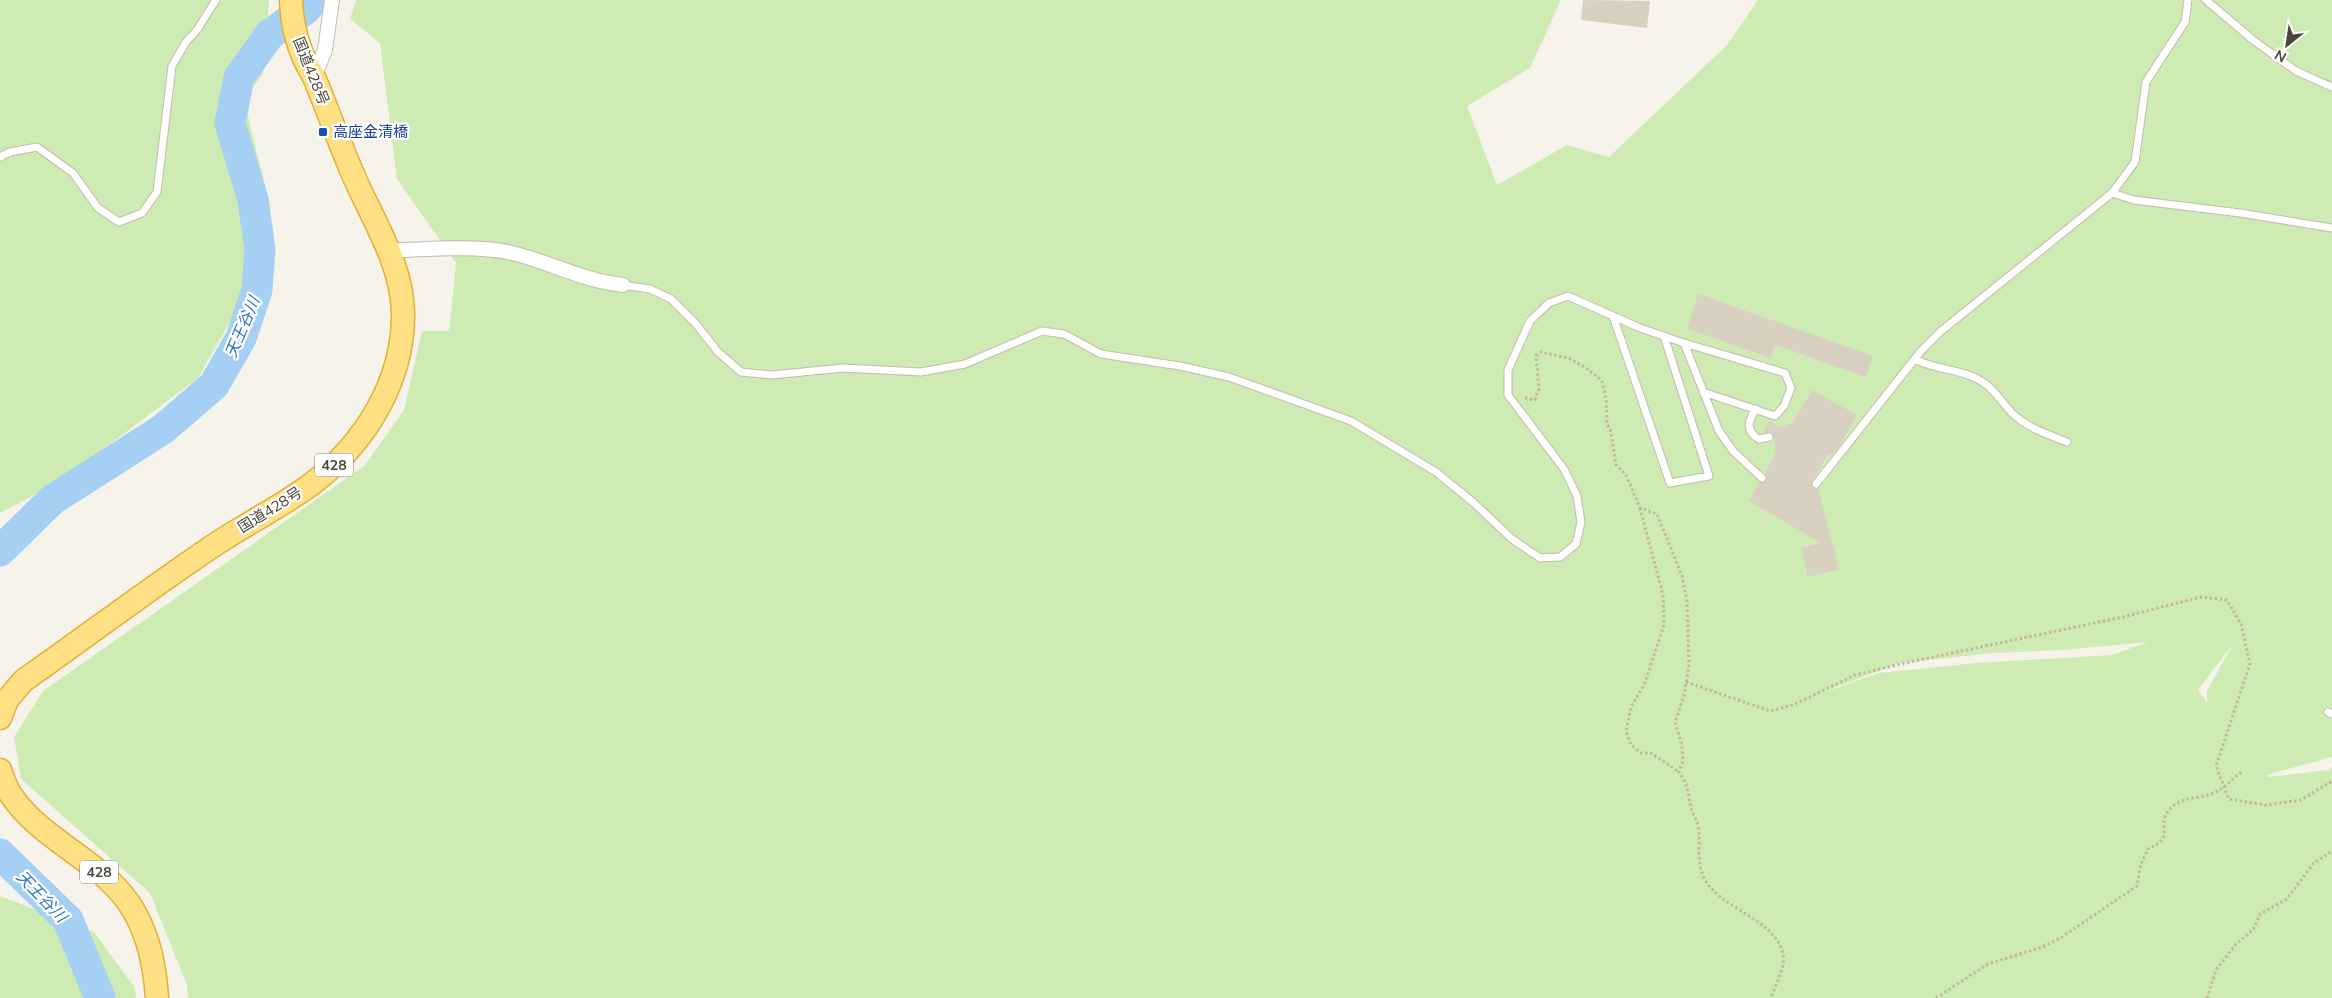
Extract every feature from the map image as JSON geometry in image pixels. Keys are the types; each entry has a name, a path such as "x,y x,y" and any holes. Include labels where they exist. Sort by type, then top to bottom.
{"highway":[{"name":"国道428号","path":"0,718 7,700 23,681 208,549 311,484 338,462 363,434 388,387 397,363 401,340 403,314 398,282 389,252 354,178 296,38 292,5"},
{"name":"428","path":"0,770 10,794 32,818 51,836 93,866 116,888 135,912 147,939 154,967 157,998"}],"street":[{"path":"310,70 325,50 332,0"},
{"path":"389,252 422,249 509,252 541,260 575,275 603,283 623,285"}],"lane":[{"path":"0,157 10,152 37,147 73,173 98,208 119,222 142,212 157,192 172,66 186,42 197,30 216,0"},
{"path":"1816,484 1915,359 1940,332 2112,193 2135,162 2146,82 2185,22 2188,0"},
{"path":"2206,0 2253,40 2296,71 2332,87"},
{"path":"2112,193 2134,200 2240,213 2332,228"},
{"path":"623,285 650,289 671,299 696,324 718,352 741,372 772,375 843,368 921,372 965,364 1042,332 1064,334 1102,354 1180,366 1229,377 1351,421 1436,472 1474,503 1512,539 1540,558 1560,557 1576,544 1581,522 1577,496 1564,469 1508,395 1508,370 1530,321 1549,303 1568,296 1664,336 1785,374 1791,388 1784,406 1775,416 1776,425"},
{"path":"1613,316 1670,483 1708,476 1664,336"},
{"path":"1684,343 1720,431 1733,452 1762,478"},
{"path":"1915,359 1927,366 1957,371 1984,382 2015,416 2037,430 2068,442"},
{"path":"1703,392 1775,416"},
{"path":"1756,410 1748,421 1749,430 1753,436 1759,439 1769,437"}],"path":[{"path":"1508,390 1535,400 1539,389 1536,356 1541,352 1571,359 1602,381 1606,398 1607,424 1611,432 1616,465 1626,475 1640,508 1663,595 1664,625 1645,682 1631,707 1626,731 1631,745 1641,753 1651,753 1679,772 1683,777 1691,796 1692,810 1698,826 1697,856 1704,880 1726,902 1744,912 1774,936 1778,943 1782,968 1771,998"},
{"path":"1640,508 1657,514 1682,576 1687,600 1689,665 1675,722 1682,744 1683,761 1679,772"},
{"path":"1686,682 1770,711 1793,705 1855,675 2122,617 2201,597 2227,600 2241,624 2250,664 2216,766 2229,799 2266,805 2301,800 2332,781"},
{"path":"1936,998 1988,964 2043,947 2062,937 2137,886 2141,864 2148,848 2160,844 2165,836 2164,821 2170,809 2181,801 2212,794 2243,771"},
{"path":"2207,998 2216,970 2236,944 2253,930 2260,914 2287,899 2313,864 2332,851"}],"green space":[{"path":"0,0 269,0 263,74 244,100 270,205 242,301 198,378 58,483 0,513"},
{"path":"356,0 1561,0 1530,68 1467,106 1497,185 1567,145 1609,157 1727,45 1758,0 2332,0 2332,757 2266,775 2268,777 2328,770 2332,767 2332,998 188,998 187,985 150,893 21,779 14,737 43,691 364,466 404,410 422,331 449,331 456,263 397,179 380,43 350,19","holes":["2148,642 2112,655 1976,663 1879,673 1813,696 1899,663 1993,653 2063,650","2233,644 2207,691 2207,703 2198,690"]},
{"path":"0,896 94,932 135,988 136,998 0,998"}],"building":[{"path":"1583,0 1650,1 1647,28 1581,20"},
{"path":"1698,294 1873,356 1866,377 1775,345 1771,358 1687,329"},
{"path":"1812,390 1857,415 1840,445 1832,455 1828,454 1811,484 1813,488 1818,489 1839,569 1808,577 1801,548 1821,543 1749,501 1759,482 1766,481 1765,473 1776,452 1773,434 1770,432 1763,433 1769,421 1781,428 1793,422"}],"waterway":[{"name":"天王谷川","path":"0,551 52,500 163,429 214,385 241,338 257,290 260,250 253,200 230,123 239,77 270,34 306,9 313,0"},
{"name":"天王谷川","path":"0,854 68,920 100,998"}],"place":[{"name":"高座金清橋","path":"323,132"}]}
